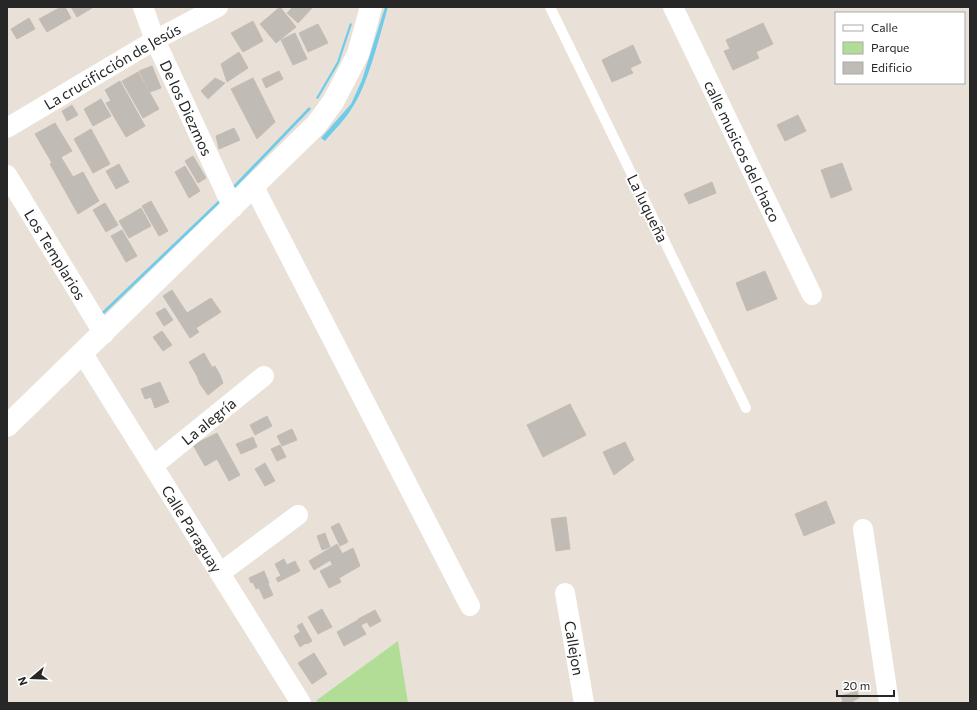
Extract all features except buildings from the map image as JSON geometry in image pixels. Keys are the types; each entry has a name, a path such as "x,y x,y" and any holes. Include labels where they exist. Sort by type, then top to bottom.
{"street":[{"name":"De los Diezmos","path":"143,7 155,40 233,208"},
{"name":"La crucificción de Jesús","path":"7,128 155,40 218,7"},
{"path":"7,426 104,334 316,125 333,102 358,54 371,7"},
{"name":"calle musicos del chaco","path":"672,7 812,295"},
{"name":"Los Templarios","path":"7,175 104,334"},
{"path":"254,187 470,606"},
{"name":"Calle Paraguay","path":"83,354 301,703"},
{"name":"La alegría","path":"154,466 264,376"},
{"path":"220,573 298,515"},
{"path":"863,529 889,703"},
{"name":"Callejon","path":"564,593 584,703"}],"lane":[{"name":"La luqueña","path":"550,7 746,408"}],"green space":[{"path":"398,641 408,703 317,703 317,700"}],"water":[{"path":"385,7 388,7 373,59 358,98 343,121 325,141 321,138 351,104 362,80"},
{"path":"350,23 352,24 339,63 318,99 316,98 337,62"},
{"path":"309,107 311,109 235,188 233,186"},
{"path":"219,200 221,202 104,314 102,312"}]}
